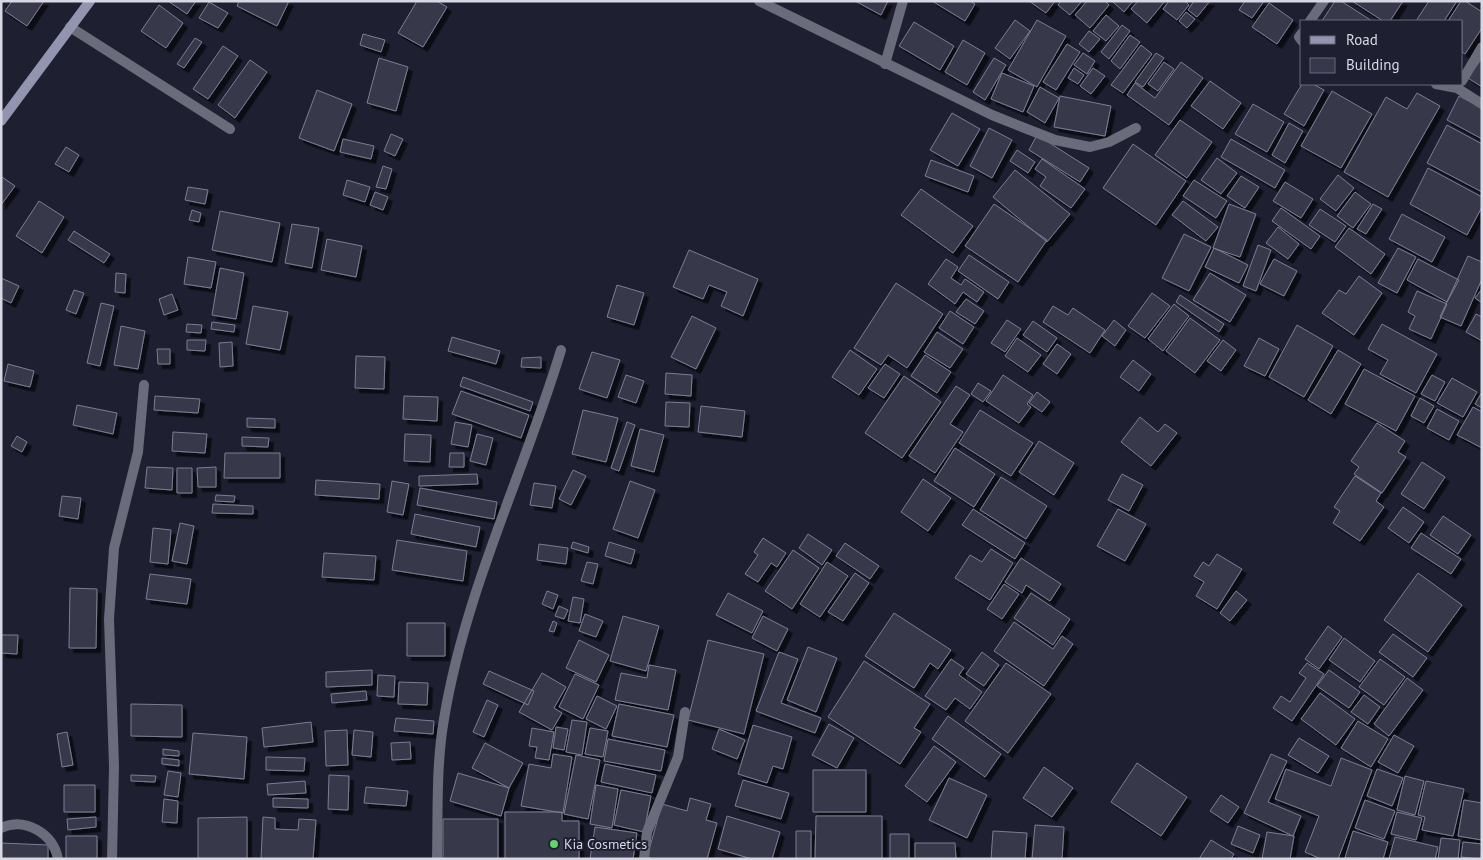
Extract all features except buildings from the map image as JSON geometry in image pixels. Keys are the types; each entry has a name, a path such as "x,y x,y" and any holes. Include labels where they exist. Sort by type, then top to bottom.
{"main road":[{"path":"1,121 90,1"}],"street":[{"path":"759,1 1007,122 1072,145 1090,147 1109,142 1136,128"},
{"path":"885,64 903,1"},
{"path":"1311,20 1324,1"},
{"path":"70,27 230,129"},
{"path":"1463,79 1482,47"},
{"path":"1461,85 1482,104"},
{"path":"436,859 439,767 444,718 463,638 487,555 548,392 561,350"},
{"path":"112,859 114,766 109,619 114,548 138,452 144,385"},
{"path":"644,859 647,832 678,756 685,712"},
{"path":"1,828 10,824 28,825 46,834 57,852 58,859"}],"place":[{"name":"Kia Cosmetics","path":"554,844"}]}
